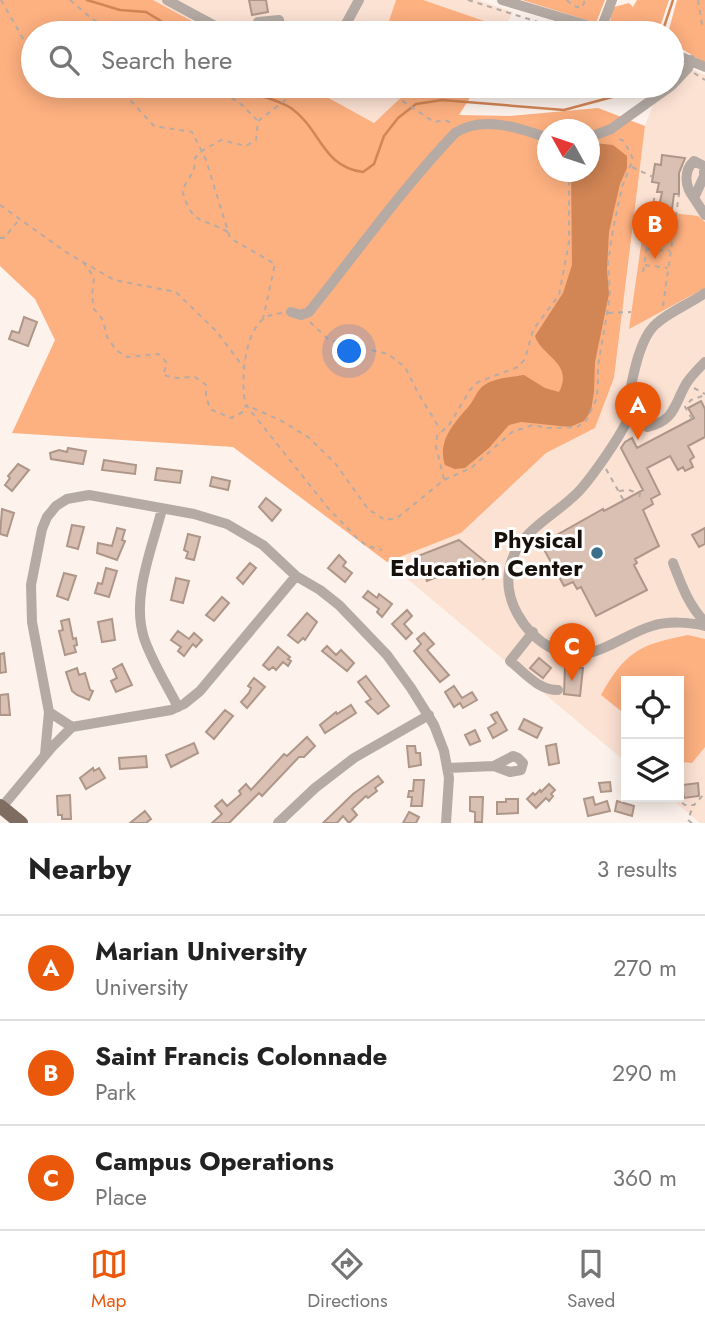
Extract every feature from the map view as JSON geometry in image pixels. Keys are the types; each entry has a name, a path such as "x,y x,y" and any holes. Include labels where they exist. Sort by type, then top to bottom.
{"main road":[{"path":"1,806 21,823"}],"street":[{"path":"167,0 206,21"},
{"path":"348,21 359,0"},
{"path":"502,0 517,2 576,21"},
{"path":"604,21 612,0"},
{"path":"684,57 705,67"},
{"path":"684,72 691,60"},
{"path":"600,133 611,129 653,98"},
{"path":"296,313 309,312 355,256 396,199 460,129 488,123 537,135"},
{"path":"694,198 705,215"},
{"path":"705,293 654,325 643,342 627,420 581,489 537,526 516,549 509,568 513,607 533,632 554,650 593,654 654,625 705,624"},
{"path":"627,420 631,418 647,426 659,424 674,412 687,382 705,362"},
{"path":"45,754 49,712 32,622 31,591 43,526 50,512 64,500 89,495 201,516 237,528 269,549 296,576 329,596 366,632 400,672 429,715 441,741 448,768 450,795 446,823"},
{"path":"162,509 142,590 140,618 147,645 178,708"},
{"path":"673,563 683,589 705,624"},
{"path":"1,806 72,727 178,708 200,691 296,576"},
{"path":"533,632 510,661 540,686 547,690 558,690"},
{"path":"49,712 72,727"},
{"path":"278,823 346,763 429,715"},
{"path":"448,768 494,766"}],"path":[{"path":"1,0 21,36"},
{"path":"70,0 96,21"},
{"path":"468,0 535,21"},
{"path":"568,0 573,6 582,8 584,0"},
{"path":"698,0 705,29"},
{"path":"128,98 154,125 192,132 202,151 230,238 275,264 262,320"},
{"path":"232,98 258,121"},
{"path":"229,232 197,220 188,209 182,190 194,170 195,158 221,140 246,146 256,140 258,121 290,98"},
{"path":"397,98 434,122 451,122 460,129"},
{"path":"246,405 280,419 308,437 335,463 368,509 385,520 397,519 444,480 471,468 512,432 527,426 568,429 586,421 592,411 598,387 598,366 610,286 608,262 613,229 622,187 631,166 632,154 624,141 616,136"},
{"path":"631,166 653,177"},
{"path":"444,480 436,447 437,436 449,425 470,390 478,382 508,372 525,359 533,330 559,295 569,242 569,182"},
{"path":"643,272 654,193"},
{"path":"661,321 679,194"},
{"path":"0,205 114,280 177,292 217,332 245,369"},
{"path":"0,238 4,238 19,220"},
{"path":"647,249 671,251"},
{"path":"83,262 94,277 94,309 103,320 107,337 116,350 127,357 159,354 167,363 163,375 177,378 195,377 206,385 210,410 231,418 243,412 246,405"},
{"path":"644,265 669,268"},
{"path":"607,313 631,312"},
{"path":"382,550 368,547 328,508 246,405 242,391 252,334 269,315 296,313 329,340 388,354 405,367 441,430"},
{"path":"690,386 705,394"},
{"path":"692,419 685,407 691,400 705,394"},
{"path":"604,465 624,501"},
{"path":"618,491 636,492 640,494 639,499"},
{"path":"692,823 688,820 694,805 705,793"},
{"path":"681,802 694,805"}],"shaded area":[{"path":"0,0 153,0 192,21 21,21 21,98 329,98 374,123 400,98 470,98 459,115 510,116 598,108 645,126 614,378 595,428 546,453 461,533 387,562 233,447 12,433 55,340 35,299 0,266"},
{"path":"153,0 478,0 513,12 508,21 192,21"},
{"path":"396,0 423,0 484,21 389,21"},
{"path":"522,0 605,0 597,21"},
{"path":"637,0 669,0 662,21 611,21 614,7 629,3 633,7"},
{"path":"677,0 705,0 705,63 684,50 684,21 671,21"},
{"path":"684,65 705,75 705,823 700,823 675,802 684,802 684,676 621,676 621,758 387,562 461,533 546,452 595,428 614,378 645,126 656,98 684,98"},
{"path":"329,98 400,98 374,123"},
{"path":"600,144 613,145 627,156 627,168 620,184 609,232 609,294 595,362 591,411 584,421 570,427 521,422 509,425 489,448 465,468 455,469 445,465 443,448 448,433 486,384 524,375 545,388 559,392 563,382 560,367 535,336 563,293 572,265 571,182 600,182"},
{"path":"646,210 698,216 705,222 705,288 629,329"},
{"path":"688,635 705,639 705,747 692,763 684,762 684,676 621,676 621,711 601,695 626,659 658,642"}],"building":[{"path":"249,0 266,0 268,12 252,15"},
{"path":"662,155 685,158 679,173 679,194 674,194 672,209 659,207 662,192 657,192 659,183 652,182 655,164 661,165"},
{"path":"24,317 37,322 28,346 9,339 12,331 19,333"},
{"name":"Physical Education Center","path":"701,401 705,409 705,437 688,446 694,457 690,460 693,467 685,471 683,467 678,470 670,456 647,468 660,494 651,499 653,504 643,510 659,546 635,559 637,563 634,565 647,590 596,616 581,587 577,589 573,582 564,586 541,544 643,490 621,448 632,438 637,448 694,418 688,408"},
{"path":"68,448 86,451 83,464 51,459 50,453 59,450 67,452"},
{"path":"104,460 136,465 135,474 102,470"},
{"path":"18,464 29,470 12,491 5,485 10,478 8,476"},
{"path":"157,468 182,471 180,483 155,480"},
{"path":"212,477 230,481 228,490 210,486"},
{"path":"266,498 281,510 272,521 259,507"},
{"path":"2,509 14,513 7,536 0,534"},
{"path":"72,525 84,527 78,549 67,546"},
{"path":"117,528 125,530 122,540 125,541 117,560 97,553 98,543 112,546"},
{"path":"705,528 705,544 699,547 692,535"},
{"path":"188,534 200,537 194,560 186,558 188,552 184,550"},
{"path":"459,540 493,568 483,579 466,565 427,581 418,556"},
{"path":"339,555 346,562 343,566 352,573 345,582 328,568"},
{"path":"250,563 256,568 243,584 237,578"},
{"path":"106,568 117,571 109,597 95,593 98,583 102,584"},
{"path":"64,573 76,576 68,600 57,596"},
{"path":"176,578 189,581 183,603 171,600"},
{"path":"368,591 377,598 379,594 392,604 382,617 377,612 379,609 363,597"},
{"path":"222,597 229,603 214,621 206,615"},
{"path":"407,610 412,616 404,624 412,633 406,639 392,624"},
{"path":"307,613 317,622 305,640 303,638 298,643 288,635"},
{"path":"69,619 77,645 74,646 76,652 65,655 59,631 63,630 61,621"},
{"path":"112,619 115,640 102,642 98,622"},
{"path":"178,631 189,639 194,633 202,640 196,647 193,644 184,656 178,651 181,647 171,640"},
{"path":"424,633 434,644 427,650 449,675 440,682 414,651 421,644 417,639"},
{"path":"327,646 336,655 341,650 354,663 347,671 322,651"},
{"path":"278,647 291,661 288,666 283,662 276,670 273,667 269,670 263,665"},
{"path":"4,653 6,672 0,673 0,654"},
{"path":"539,658 551,668 543,678 530,668"},
{"path":"122,664 132,685 116,692 111,681 117,678 113,669"},
{"path":"565,667 583,668 580,696 564,694"},
{"path":"77,668 79,675 85,673 90,690 93,691 89,700 72,691 66,672"},
{"path":"366,676 389,706 378,714 366,702 371,699 358,682"},
{"path":"254,678 265,687 247,708 241,702 249,693 251,688 248,686"},
{"path":"454,686 462,698 472,692 477,700 463,708 460,703 454,707 445,692"},
{"path":"8,694 10,715 0,715 0,695"},
{"path":"351,705 356,713 325,733 320,725 336,712 337,714"},
{"path":"225,710 233,716 214,739 206,732"},
{"path":"497,712 507,730 493,738 488,728 496,723 491,715"},
{"path":"524,719 542,728 537,738 519,729"},
{"path":"475,730 480,741 470,745 465,735"},
{"path":"307,737 315,746 304,757 299,757 262,796 259,793 229,823 212,823 222,814 215,806 222,800 227,806 241,794 239,791 246,784 251,790 284,754 287,756"},
{"path":"194,743 198,753 171,767 166,755"},
{"path":"556,744 559,763 549,765 546,746"},
{"path":"407,746 415,746 416,753 420,753 421,765 409,767"},
{"path":"146,756 147,767 120,769 119,758"},
{"path":"93,768 94,771 99,768 105,778 86,789 80,778"},
{"path":"378,776 383,782 375,788 377,791 368,798 366,796 352,809 357,815 349,823 343,816 337,823 323,823 353,794"},
{"path":"414,780 424,780 422,806 411,806 412,797 408,797 409,791 413,791"},
{"path":"610,782 611,791 601,792 599,783"},
{"path":"698,783 699,796 684,798 684,785"},
{"path":"549,784 555,790 551,794 553,796 549,801 546,798 536,808 527,799 533,793 535,795 540,790 541,792"},
{"path":"70,795 71,819 62,819 62,815 58,815 57,796"},
{"path":"470,797 483,797 482,822 475,822 475,812 470,811"},
{"path":"593,797 595,805 607,801 610,811 588,816 584,799"},
{"path":"506,799 518,799 518,813 497,814 497,802 506,802"},
{"path":"617,801 634,806 632,816 615,811"},
{"path":"145,811 151,819 146,823 130,823"},
{"path":"409,812 419,817 416,823 403,823"}],"waterway":[{"path":"87,0 120,10 146,12 161,21"},
{"path":"666,21 673,0"},
{"path":"265,98 291,108 309,126 330,155 349,169 363,172 374,164 384,136 398,118 416,104 442,100 564,110 608,98"}],"place":[{"name":"Saint Francis Colonnade","path":"655,259"},
{"name":"Marian University","path":"638,440"},
{"name":"Physical Education Center","path":"597,553"},
{"name":"Campus Operations","path":"572,681"}]}
